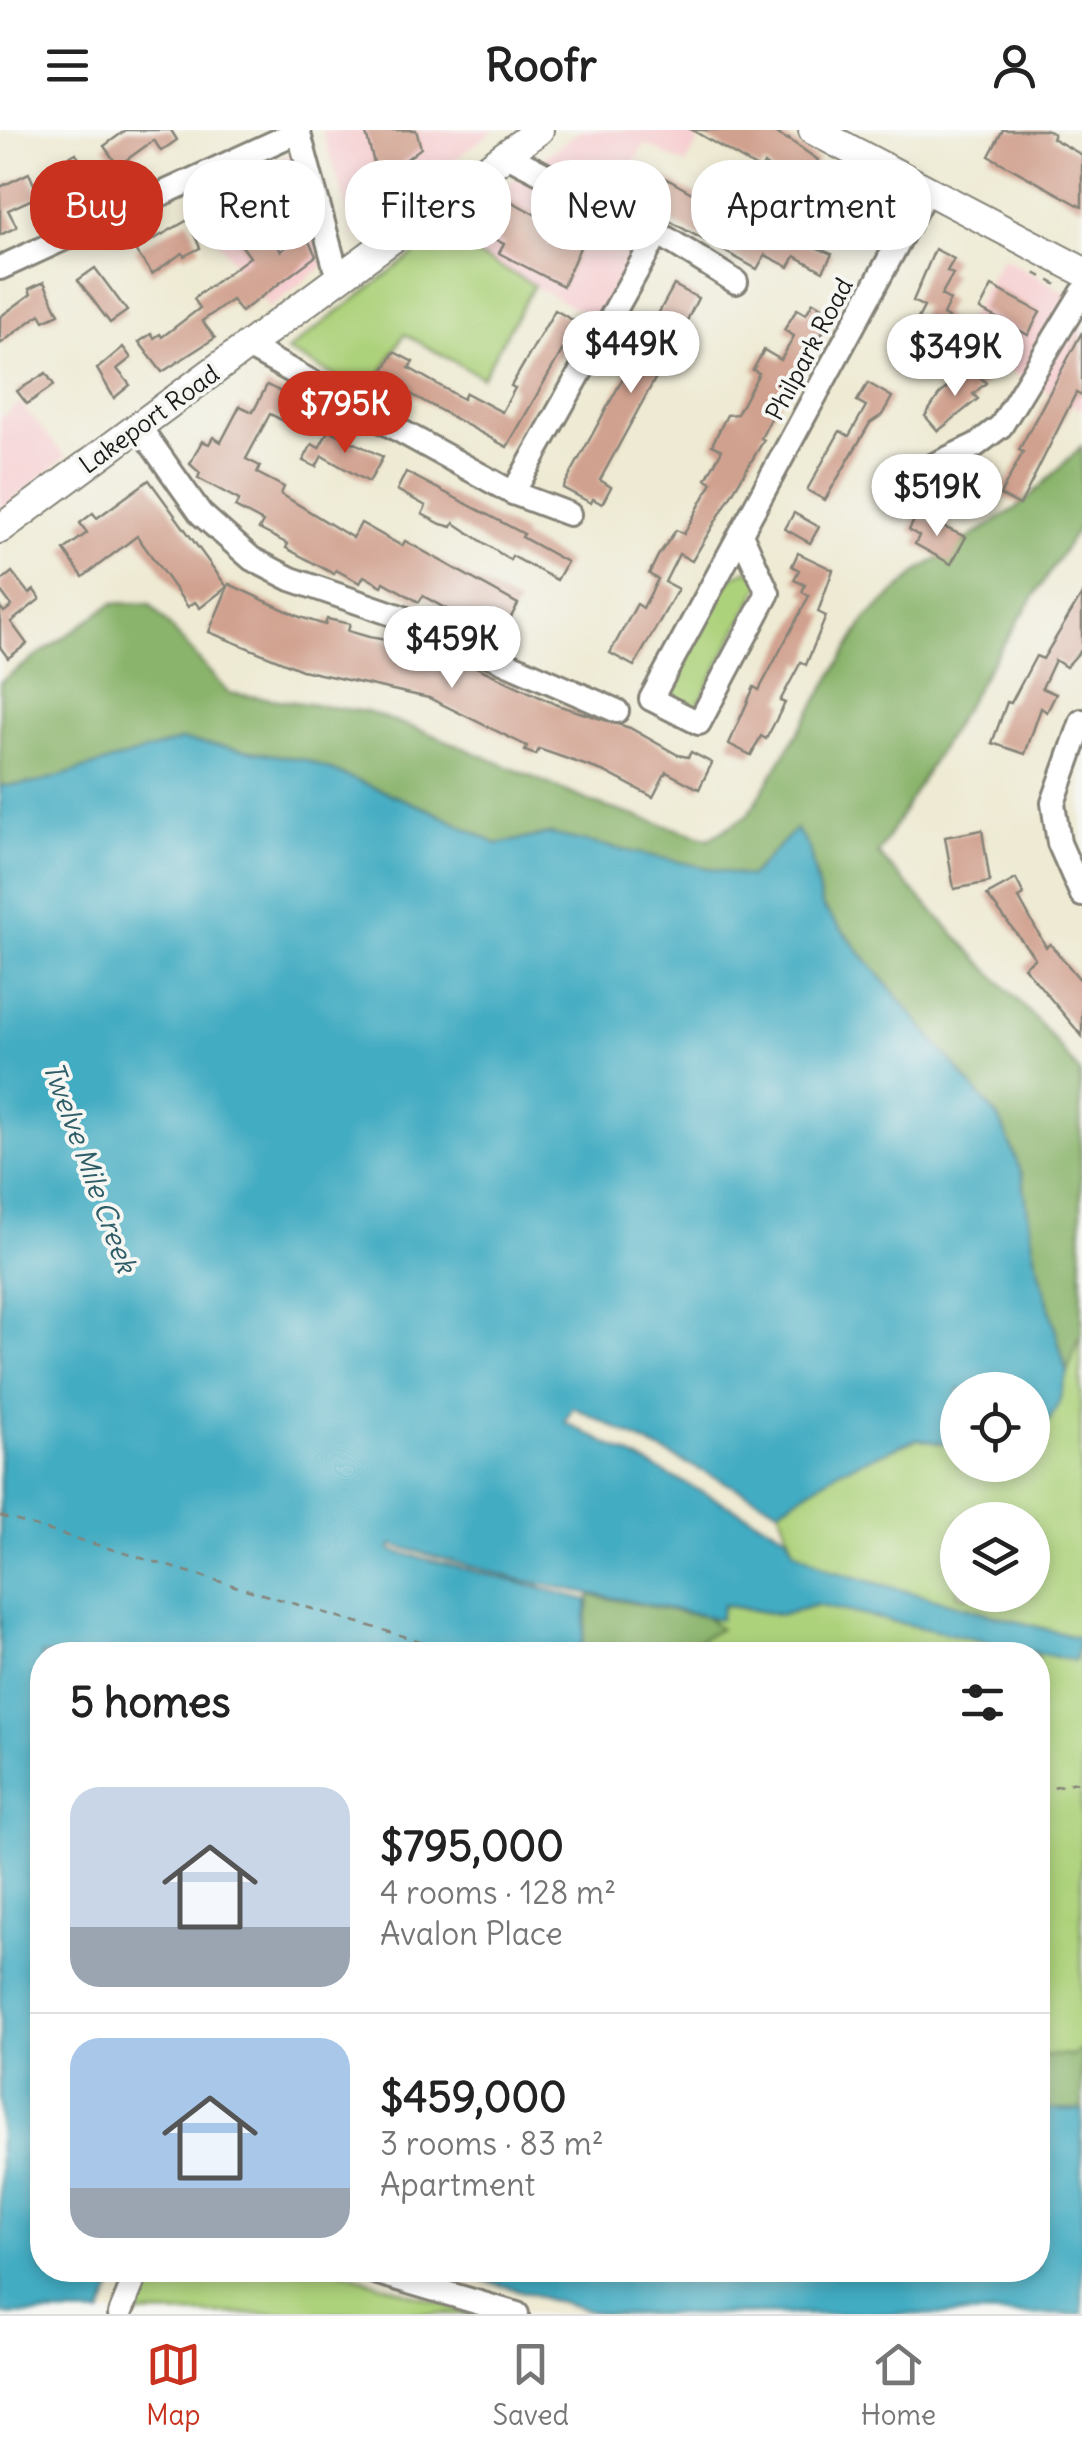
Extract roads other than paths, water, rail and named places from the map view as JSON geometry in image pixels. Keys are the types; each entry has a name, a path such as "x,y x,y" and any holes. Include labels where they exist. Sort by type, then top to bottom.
{"main road":[{"name":"Lakeport Road","path":"0,529 539,130"},
{"path":"814,130 869,160"},
{"path":"931,194 1082,271"}],"street":[{"path":"0,268 298,130 338,278"},
{"path":"505,154 531,167"},
{"path":"671,241 736,282"},
{"path":"512,493 648,250"},
{"name":"Philpark Road","path":"741,534 768,593 699,723 651,699 894,250"},
{"path":"907,478 976,446 1001,426 1082,293"},
{"path":"248,346 512,493 569,514"},
{"path":"138,426 201,514 252,560 291,579 404,618 617,712"},
{"path":"1082,721 1053,804 1059,843 1082,895"},
{"path":"120,2314 133,2282"},
{"path":"409,2282 517,2314"}],"water":[{"name":"Twelve Mile Creek","path":"182,740 306,760 430,810 497,844 550,834 749,877 796,829 809,848 822,906 1000,1120 1022,1174 1034,1250 1067,1373 1050,1419 1050,1372 940,1372 940,1443 917,1439 842,1469 779,1509 573,1407 565,1422 787,1535 794,1550 832,1571 940,1600 940,1612 983,1612 1079,1638 1075,1661 1050,1656 1050,1642 987,1642 816,1605 782,1615 723,1605 720,1619 520,1580 392,1545 391,1550 588,1600 582,1642 30,1642 30,2282 115,2282 102,2314 0,2314 0,786 36,783"},
{"path":"1050,2109 1082,2110 1082,2314 602,2314 489,2282 1050,2282"}]}
